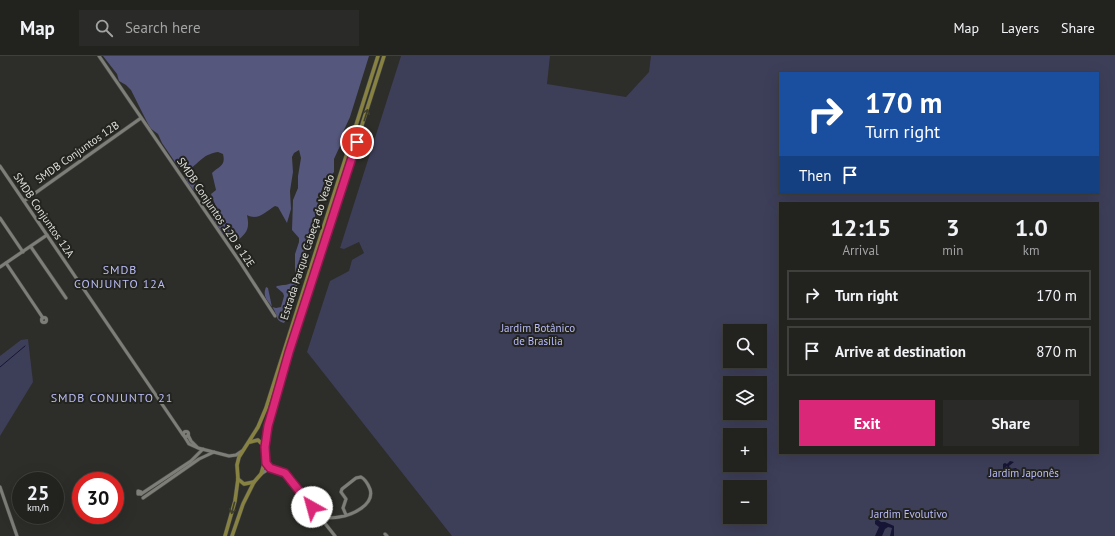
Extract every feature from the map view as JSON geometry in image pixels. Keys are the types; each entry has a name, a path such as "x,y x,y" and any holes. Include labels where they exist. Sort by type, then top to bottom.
{"main road":[{"name":"Estrada Parque Cabeça do Veado","path":"249,442 258,427 266,408 378,56"},
{"name":"Estrada Parque Cabeça do Veado","path":"265,447 270,416 285,365 384,56"},
{"path":"225,536 235,501 238,479 237,465 242,451 249,442 258,440 265,447 265,461 261,474 254,482 243,504 232,536"},
{"path":"238,479 244,484 254,482"}],"street":[{"name":"SMDB Conjuntos 12D a 12E","path":"99,56 240,262 275,316"},
{"name":"SMDB Conjuntos 12B","path":"24,201 142,118"},
{"name":"SMDB Conjuntos 12A","path":"0,166 176,425 184,434 189,444 198,448"},
{"path":"0,218 23,252"},
{"path":"0,267 47,235"},
{"path":"31,246 66,298"},
{"path":"6,263 43,318"},
{"path":"184,434 186,436 188,435 193,444 198,448 229,456 235,460 237,465"},
{"path":"140,492 145,492 191,461 203,449"},
{"path":"229,456 236,455 242,451"},
{"path":"143,498 199,459 214,452"},
{"path":"265,461 274,469 285,473 335,536"},
{"path":"261,474 267,470 274,469"},
{"path":"320,518 338,518 346,515 363,507 370,499 369,487 361,477 356,478 341,492 346,499 343,508 346,515"},
{"path":"0,487 17,536"}],"green space":[{"name":"Jardim Botânico de Brasília","path":"401,56 550,56 547,84 626,97 649,72 651,56 1115,56 1115,536 452,536 307,352 330,281 349,271 352,260 364,253 359,242 344,249 340,248"},
{"path":"28,339 33,382 0,436 0,356 21,340"}],"shaded area":[{"path":"103,56 369,56 350,117 334,159 334,172 324,183 319,198 304,265 289,315 284,323 279,321 272,307 281,307 284,296 283,293 276,287 295,281 295,254 299,238 292,230 293,200 298,188 301,158 299,150 294,153 292,157 293,172 290,191 291,209 287,223 278,207 275,206 265,213 255,217 247,215 248,227 243,236 236,242 229,241 217,227 206,203 187,183 186,176 193,178 200,192 208,196 211,211 216,217 218,212 211,194 216,190 212,173 223,163 223,154 218,152 212,153 204,157 187,171 179,168 162,143 158,134 150,128 131,90 119,81 117,74"},
{"path":"266,287 268,288 272,307 265,296"},
{"path":"1010,461 1014,462 1009,466 1010,469 1017,469 1017,472 1013,473 1011,477 1007,475 1009,471 1007,466 1005,470 1003,469 1003,464 1007,464"},
{"path":"877,519 881,522 894,526 894,536 890,536 892,528 888,527 885,529 882,536 875,536 879,527 875,524"}],"waterway":[{"path":"0,367 25,346"}],"district":[{"name":"SMDB CONJUNTO 12A","path":"120,277"},
{"name":"SMDB CONJUNTO 21","path":"112,398"}],"route":[{"path":"312,507 285,473 270,468 266,463 265,447 272,406 357,142"}],"park label":[{"name":"Jardim Japonês","path":"1024,473"},
{"name":"Jardim Evolutivo","path":"909,514"}]}
